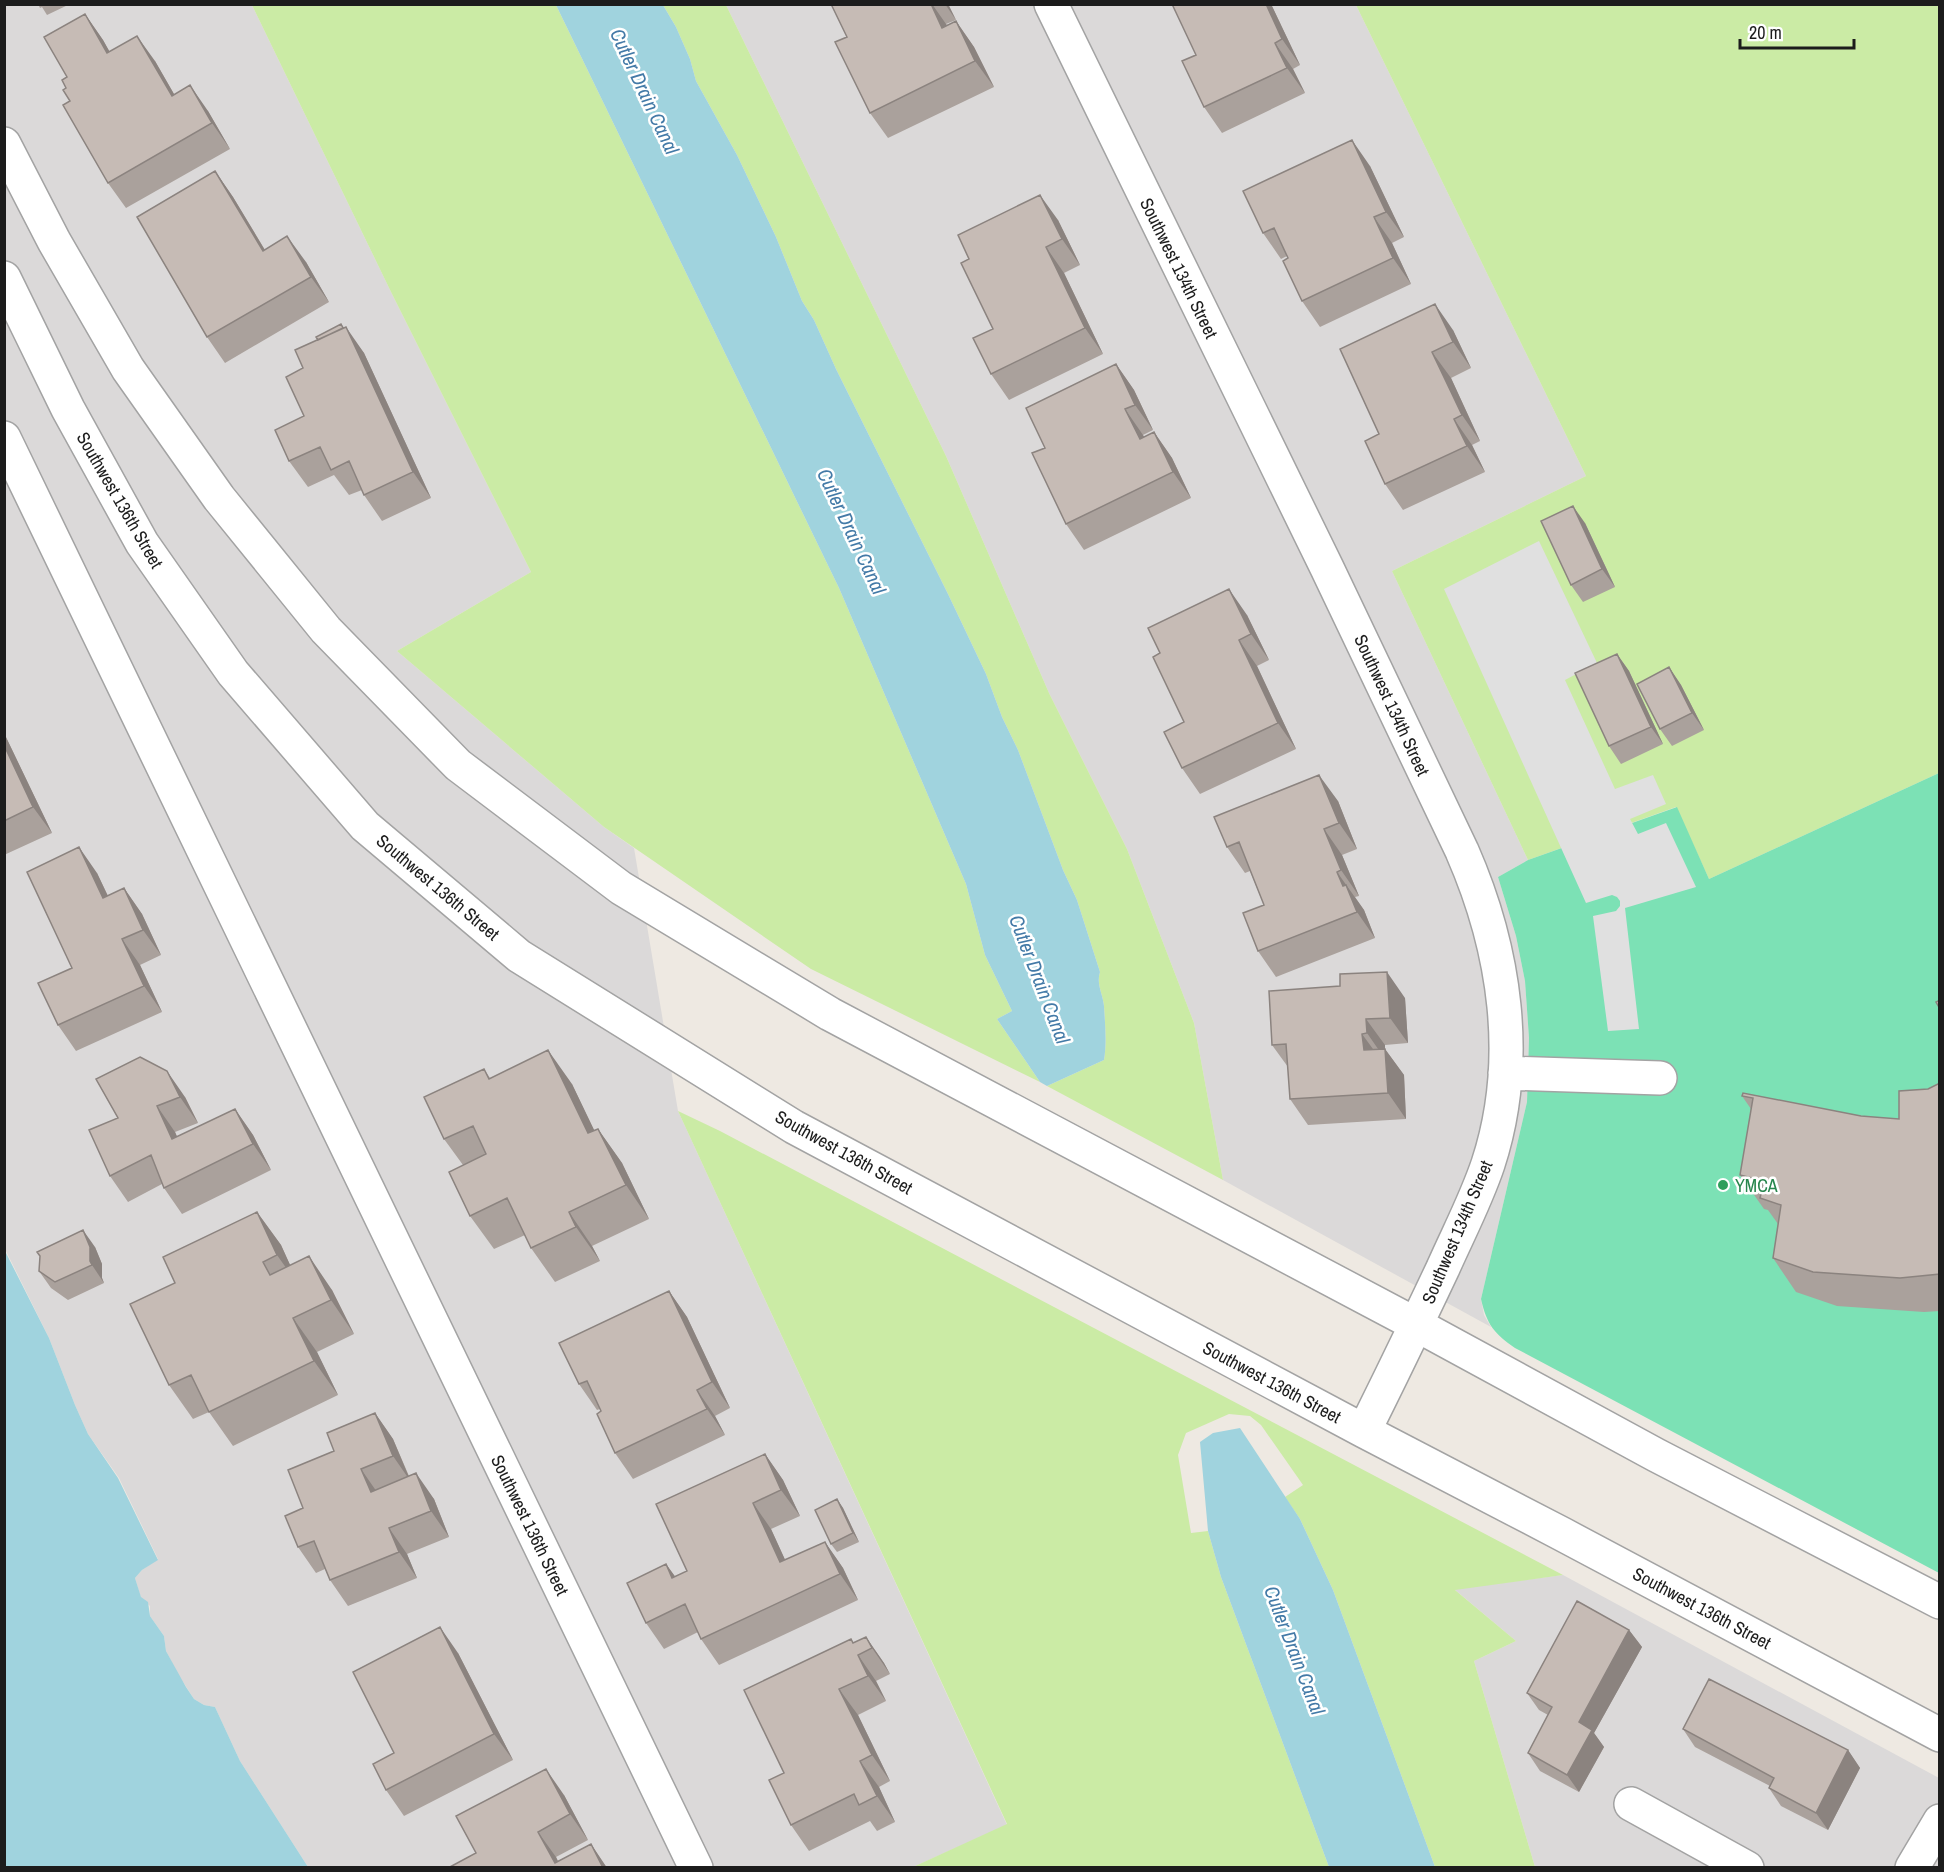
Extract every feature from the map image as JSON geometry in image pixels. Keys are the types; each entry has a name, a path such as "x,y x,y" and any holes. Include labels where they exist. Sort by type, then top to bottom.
{"street":[{"name":"Southwest 134th Street","path":"1052,4 1327,567 1471,873 1489,924 1500,971 1505,1020 1505,1073 1495,1139 1481,1185 1417,1325 1364,1431"},
{"path":"4,144 54,241 128,369 219,498 326,630 458,765 621,888 830,1014 1417,1325 1656,1455 1940,1602"},
{"name":"Southwest 136th Street","path":"4,278 68,409 142,543 233,673 365,826 519,956 794,1127 1940,1735"},
{"name":"Southwest 136th Street","path":"4,438 696,1868"},
{"path":"1505,1073 1660,1078"},
{"path":"1631,1804 1747,1868"},
{"path":"1912,1868 1940,1821"}],"shaded area":[{"path":"4,5 252,5 392,294 531,572 397,651 604,827 634,848 678,1111 1007,1825 913,1867 308,1867 240,1761 215,1707 204,1705 194,1699 178,1674 166,1651 164,1636 150,1616 150,1606 141,1598 135,1578 158,1559 119,1478 88,1434 49,1338 5,1249"},
{"path":"726,5 1356,5 1586,476 1392,571 1528,860 1498,877 1516,936 1525,981 1529,1038 1527,1102 1481,1299 1484,1315 1491,1327 1223,1180 1194,1023 1127,849 1049,693 946,456"},
{"path":"1539,541 1597,663 1565,680 1615,789 1653,775 1666,804 1630,819 1638,834 1666,823 1696,887 1625,908 1639,1029 1608,1031 1593,916 1616,911 1620,906 1620,901 1612,895 1586,903 1444,589"},
{"path":"1563,1575 1939,1778 1939,1867 1535,1867 1474,1661 1516,1641 1454,1589"}],"green space":[{"path":"252,5 556,5 839,588 966,884 985,955 1012,1011 997,1019 1040,1082 811,969 604,827 397,651 531,572 392,294"},
{"path":"663,5 726,5 946,456 1049,693 1127,849 1194,1023 1223,1180 1047,1086 1104,1060 1105,1026 1099,981 1100,972 1077,900 986,674 814,320 802,301 776,237 737,155 696,81 690,59"},
{"path":"1356,5 1939,5 1939,773 1709,879 1676,807 1528,860 1392,571 1586,476"},
{"name":"YMCA","path":"1939,773 1939,1573 1515,1348 1492,1328 1481,1299 1527,1102 1529,1038 1525,981 1516,936 1498,877 1528,860 1677,807 1709,879"},
{"path":"678,1111 1563,1575 1455,1590 1516,1641 1474,1661 1535,1867 1435,1867 1333,1590 1300,1519 1285,1497 1303,1485 1261,1425 1250,1416 1229,1414 1186,1433 1178,1455 1191,1533 1208,1531 1221,1577 1329,1867 913,1867 1007,1824"}],"water":[{"name":"Cutler Drain Canal","path":"556,5 663,5 676,27 690,59 696,81 737,155 776,237 802,301 814,320 948,594 986,674 1002,717 1018,750 1063,870 1077,900 1100,972 1099,981 1105,1026 1104,1060 1047,1086 1040,1082 997,1019 1012,1011 985,955 966,884 839,588"},
{"path":"4,1249 49,1338 88,1434 118,1478 158,1560 142,1570 135,1578 141,1597 148,1602 150,1616 164,1636 166,1651 194,1699 204,1705 215,1707 240,1761 308,1867 5,1867"},
{"name":"Cutler Drain Canal","path":"1240,1428 1300,1519 1333,1590 1435,1867 1329,1867 1221,1577 1208,1531 1200,1442 1213,1433"}],"building":[{"path":"831,4 931,4 942,28 956,21 975,61 870,113 835,42 847,37"},
{"path":"1172,4 1266,4 1282,39 1275,43 1287,68 1204,107 1182,61 1196,55"},
{"path":"85,14 107,53 137,36 172,96 190,85 212,123 108,183 63,105 70,101 63,90 66,88 62,80 67,77 44,37"},
{"path":"1352,140 1386,212 1374,217 1393,258 1302,301 1283,261 1288,258 1274,228 1263,233 1243,191"},
{"path":"215,171 263,251 287,236 311,277 207,337 137,217"},
{"path":"1040,195 1062,239 1046,247 1085,328 991,374 973,338 993,329 961,263 969,259 958,235"},
{"path":"1435,304 1453,342 1432,352 1462,415 1454,419 1467,446 1385,484 1365,441 1379,434 1340,349"},
{"path":"341,324 343,328 318,340 316,337"},
{"path":"346,327 413,472 364,495 349,461 331,470 320,447 289,461 275,430 304,416 286,377 303,368 295,350"},
{"path":"1116,364 1135,405 1125,409 1140,439 1154,432 1173,472 1066,524 1032,453 1045,448 1026,408"},
{"path":"1573,506 1602,569 1571,585 1541,521"},
{"path":"1229,589 1251,634 1239,640 1278,723 1182,768 1164,732 1184,722 1153,657 1160,653 1148,628"},
{"path":"1617,654 1651,727 1609,746 1575,673"},
{"path":"1669,667 1692,713 1660,729 1637,684"},
{"path":"4,745 33,807 4,821"},
{"path":"1319,775 1339,823 1324,829 1341,870 1337,872 1343,886 1346,885 1357,912 1258,951 1243,913 1264,905 1239,842 1227,847 1214,817"},
{"path":"79,847 103,898 124,888 143,930 122,939 144,986 58,1025 38,983 72,968 27,872"},
{"path":"1387,972 1390,1018 1366,1019 1367,1033 1362,1034 1364,1050 1385,1049 1388,1093 1290,1099 1286,1044 1272,1045 1269,991 1340,986 1340,974"},
{"path":"548,1050 588,1133 598,1129 626,1185 569,1212 576,1227 531,1248 507,1198 470,1216 449,1172 486,1154 473,1126 444,1139 424,1097 484,1069 489,1079"},
{"path":"140,1057 167,1071 180,1097 157,1106 172,1139 235,1109 253,1144 164,1188 151,1155 110,1176 89,1130 118,1118 96,1079"},
{"path":"1940,1083 1940,1274 1900,1278 1813,1272 1773,1258 1781,1205 1760,1198 1764,1181 1740,1175 1753,1098 1742,1096 1743,1093 1861,1116 1899,1119 1899,1091 1928,1089"},
{"path":"257,1212 277,1255 263,1262 270,1275 309,1256 331,1300 293,1318 314,1361 209,1412 191,1375 169,1385 130,1304 175,1283 163,1257"},
{"path":"83,1230 90,1247 92,1265 55,1282 39,1271 40,1256 37,1252"},
{"path":"669,1291 712,1382 697,1390 707,1409 615,1453 597,1414 601,1411 587,1381 579,1384 559,1343"},
{"path":"375,1413 393,1456 361,1469 371,1492 416,1473 431,1511 389,1528 399,1552 330,1580 314,1541 298,1547 285,1516 303,1508 288,1470 334,1451 327,1433"},
{"path":"765,1454 781,1490 753,1503 780,1562 825,1542 840,1574 701,1639 685,1604 646,1623 627,1583 666,1564 672,1578 687,1571 656,1504"},
{"path":"837,1499 853,1533 831,1544 815,1510"},
{"path":"1577,1601 1629,1630 1579,1722 1592,1730 1567,1775 1528,1753 1552,1707 1527,1693"},
{"path":"440,1627 494,1734 386,1790 373,1764 394,1753 353,1672"},
{"path":"866,1637 872,1648 858,1655 868,1676 839,1689 872,1755 860,1761 877,1796 859,1805 854,1794 791,1825 769,1780 784,1773 744,1690 851,1639 853,1643"},
{"path":"1709,1679 1848,1750 1816,1813 1769,1788 1774,1778 1683,1729"},
{"path":"546,1769 570,1814 538,1832 555,1863 591,1844 603,1868 448,1868 476,1853 456,1816"}],"place":[{"name":"YMCA","path":"1723,1185"}]}
